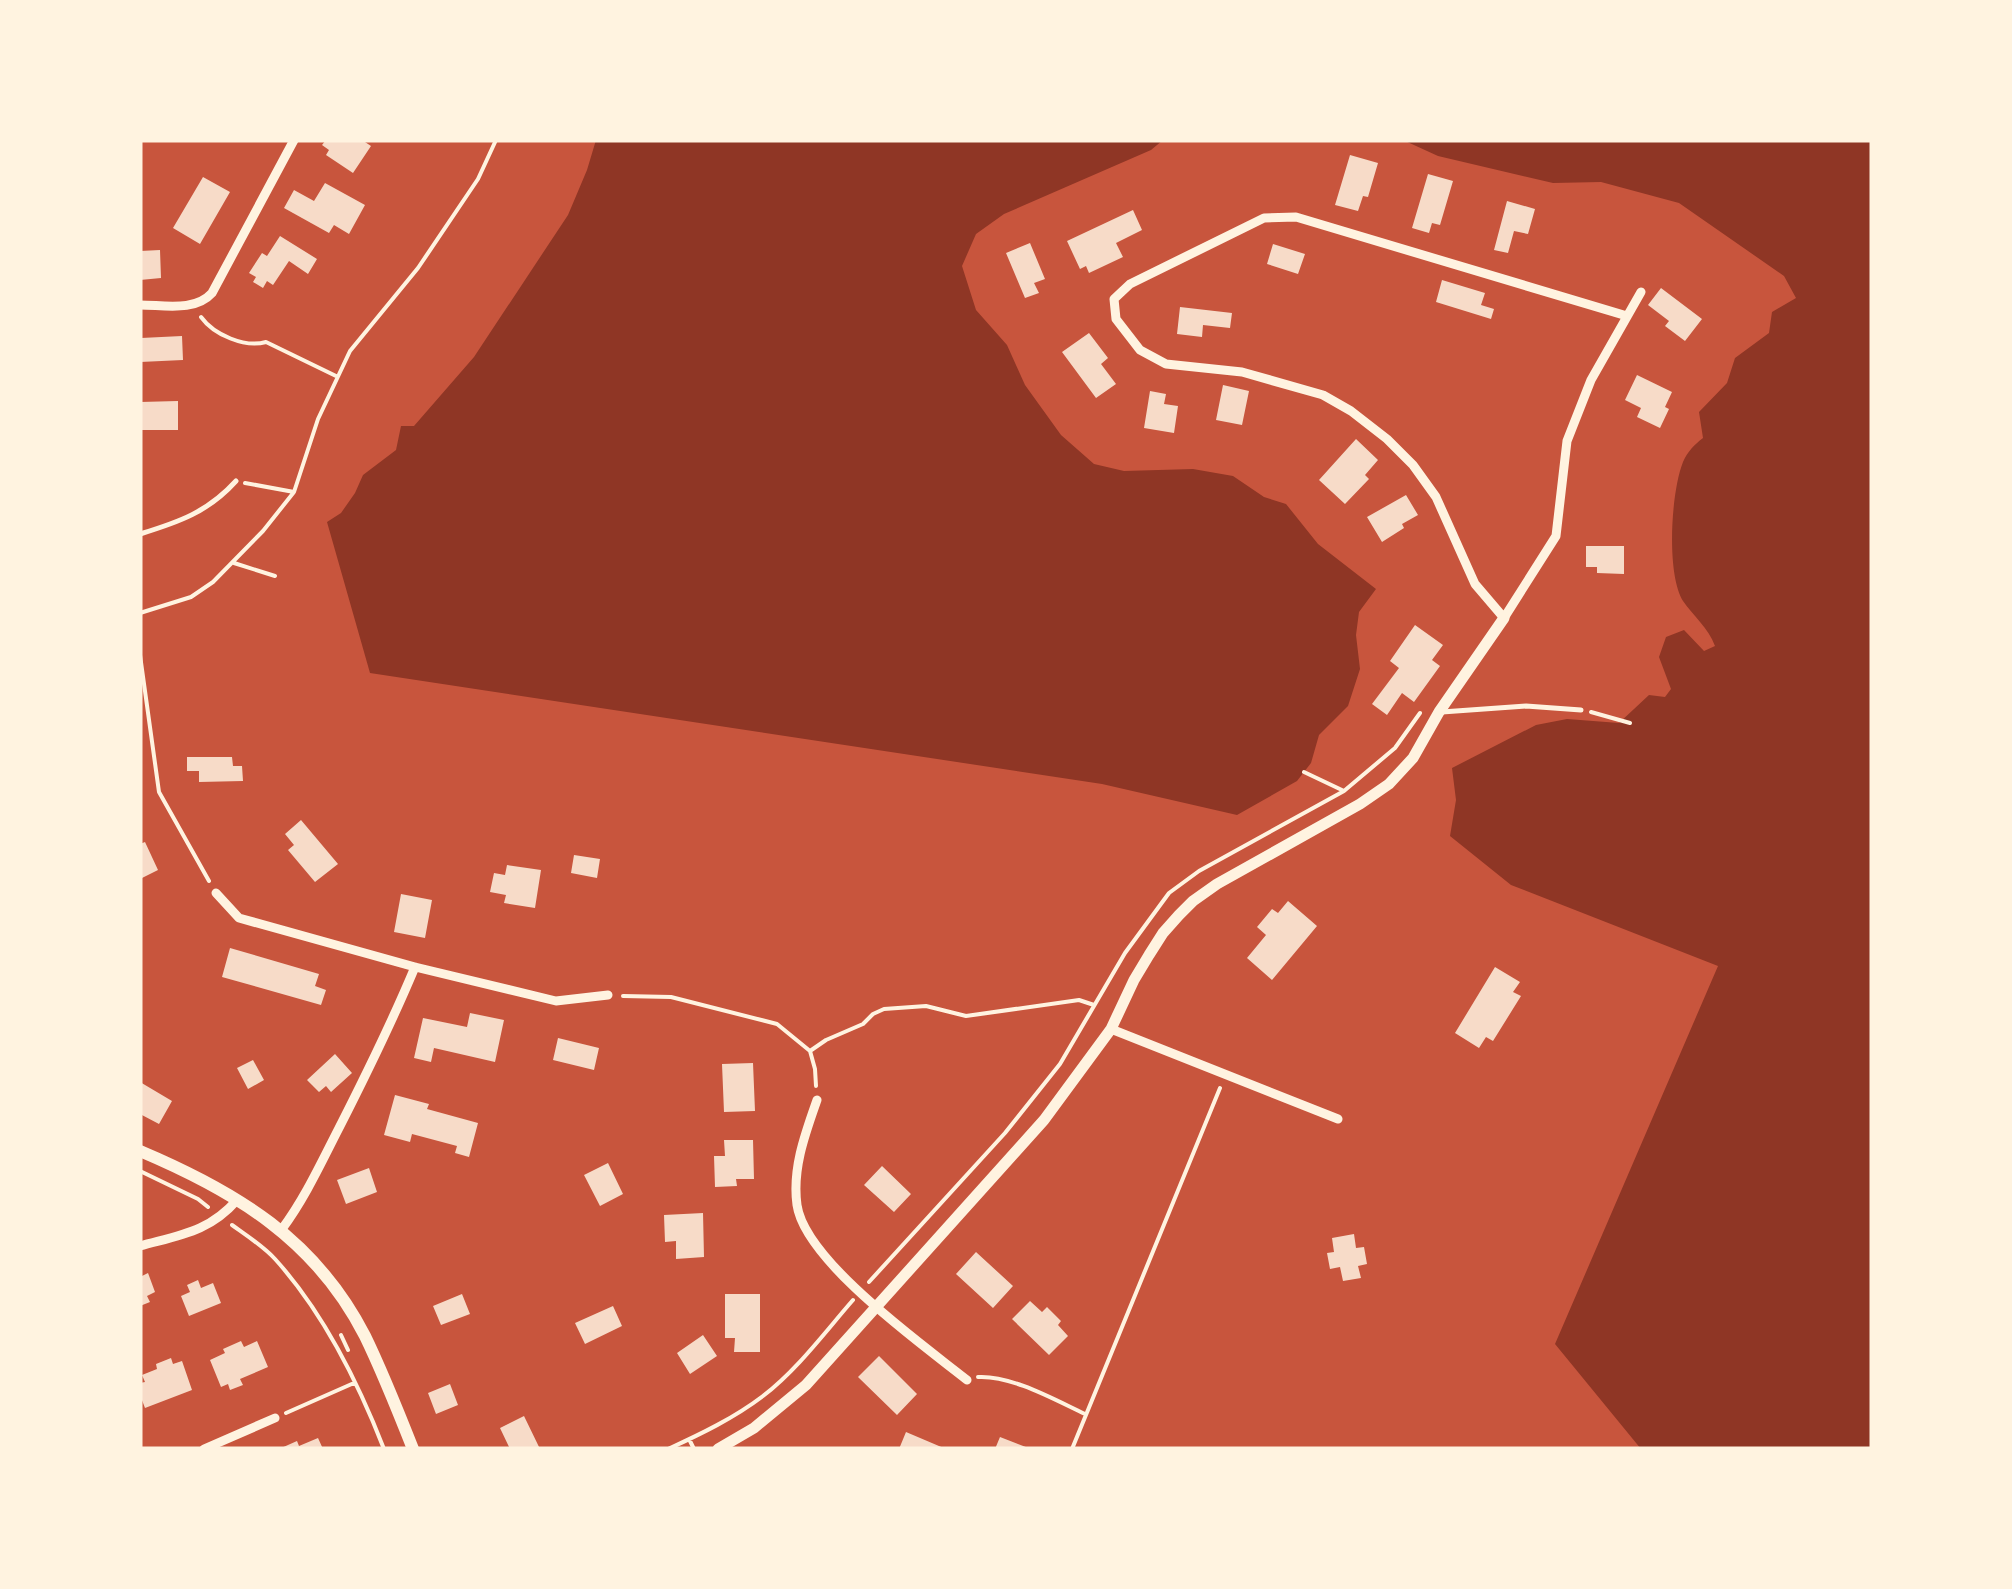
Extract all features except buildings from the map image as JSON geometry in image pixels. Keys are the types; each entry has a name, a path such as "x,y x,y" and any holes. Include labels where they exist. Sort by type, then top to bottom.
{"main road":[{"path":"140,1152 184,1170 282,1229 332,1284 364,1334 412,1449"}],"street":[{"path":"140,305 193,305 205,301 294,140"},
{"path":"1504,618 1475,584 1436,497 1387,438 1322,395 1242,372 1166,364 1140,350 1116,319 1114,300 1130,284 1264,218 1296,218 1627,316"},
{"path":"718,1449 754,1428 806,1384 1044,1120 1111,1029 1162,933 1193,901 1378,793 1403,771 1556,536 1567,441 1591,380 1641,292"},
{"path":"216,894 239,918 415,967 556,1001 608,995"},
{"path":"282,1229 300,1206 390,1028 415,967"},
{"path":"1111,1029 1338,1119"},
{"path":"817,1100 802,1142 797,1172 797,1208 807,1232 821,1253 876,1307 967,1380"},
{"path":"140,1246 200,1229 222,1217 237,1200"},
{"path":"204,1449 275,1418"}],"lane":[{"path":"140,534 206,508 236,482"},
{"path":"1440,712 1526,706 1582,710"}],"path":[{"path":"140,613 190,597 213,582 294,492 318,419 350,351 418,268 478,179 496,140"},
{"path":"193,305 210,329 252,346 266,342 336,376"},
{"path":"236,482 294,492"},
{"path":"234,563 275,576"},
{"path":"140,655 158,792 216,894"},
{"path":"1582,710 1630,723"},
{"path":"1304,772 1344,790"},
{"path":"608,995 671,997 777,1024 810,1051 817,1100"},
{"path":"810,1051 884,1009 926,1006 966,1016 1079,1000 1094,1006"},
{"path":"1072,1449 1226,1073"},
{"path":"140,1171 198,1199 272,1256 309,1301 354,1383 384,1449"},
{"path":"341,1335 348,1350"},
{"path":"967,1380 998,1378 1086,1414"},
{"path":"275,1418 354,1383"},
{"path":"689,1439 694,1449"}],"shaded area":[{"path":"596,140 1163,140 1151,150 1004,214 976,234 962,266 976,310 1007,345 1025,385 1061,435 1094,464 1124,471 1193,469 1233,476 1264,497 1286,504 1318,544 1376,589 1359,612 1356,635 1360,669 1348,706 1319,735 1311,763 1297,781 1237,815 1102,784 370,673 327,522 341,513 363,475 396,450 401,426 414,426 474,357 568,215"},
{"path":"1403,140 1872,140 1872,1449 1641,1449 1555,1344 1718,966 1511,885 1450,836 1456,800 1452,768 1536,725 1567,719 1619,723 1649,695 1665,697 1671,689 1659,657 1666,637 1684,630 1704,651 1715,646 1683,601 1674,572 1673,512 1679,475 1687,455 1703,438 1699,412 1727,383 1735,358 1769,333 1772,312 1796,298 1784,276 1679,203 1601,182 1553,183 1438,156"}]}
